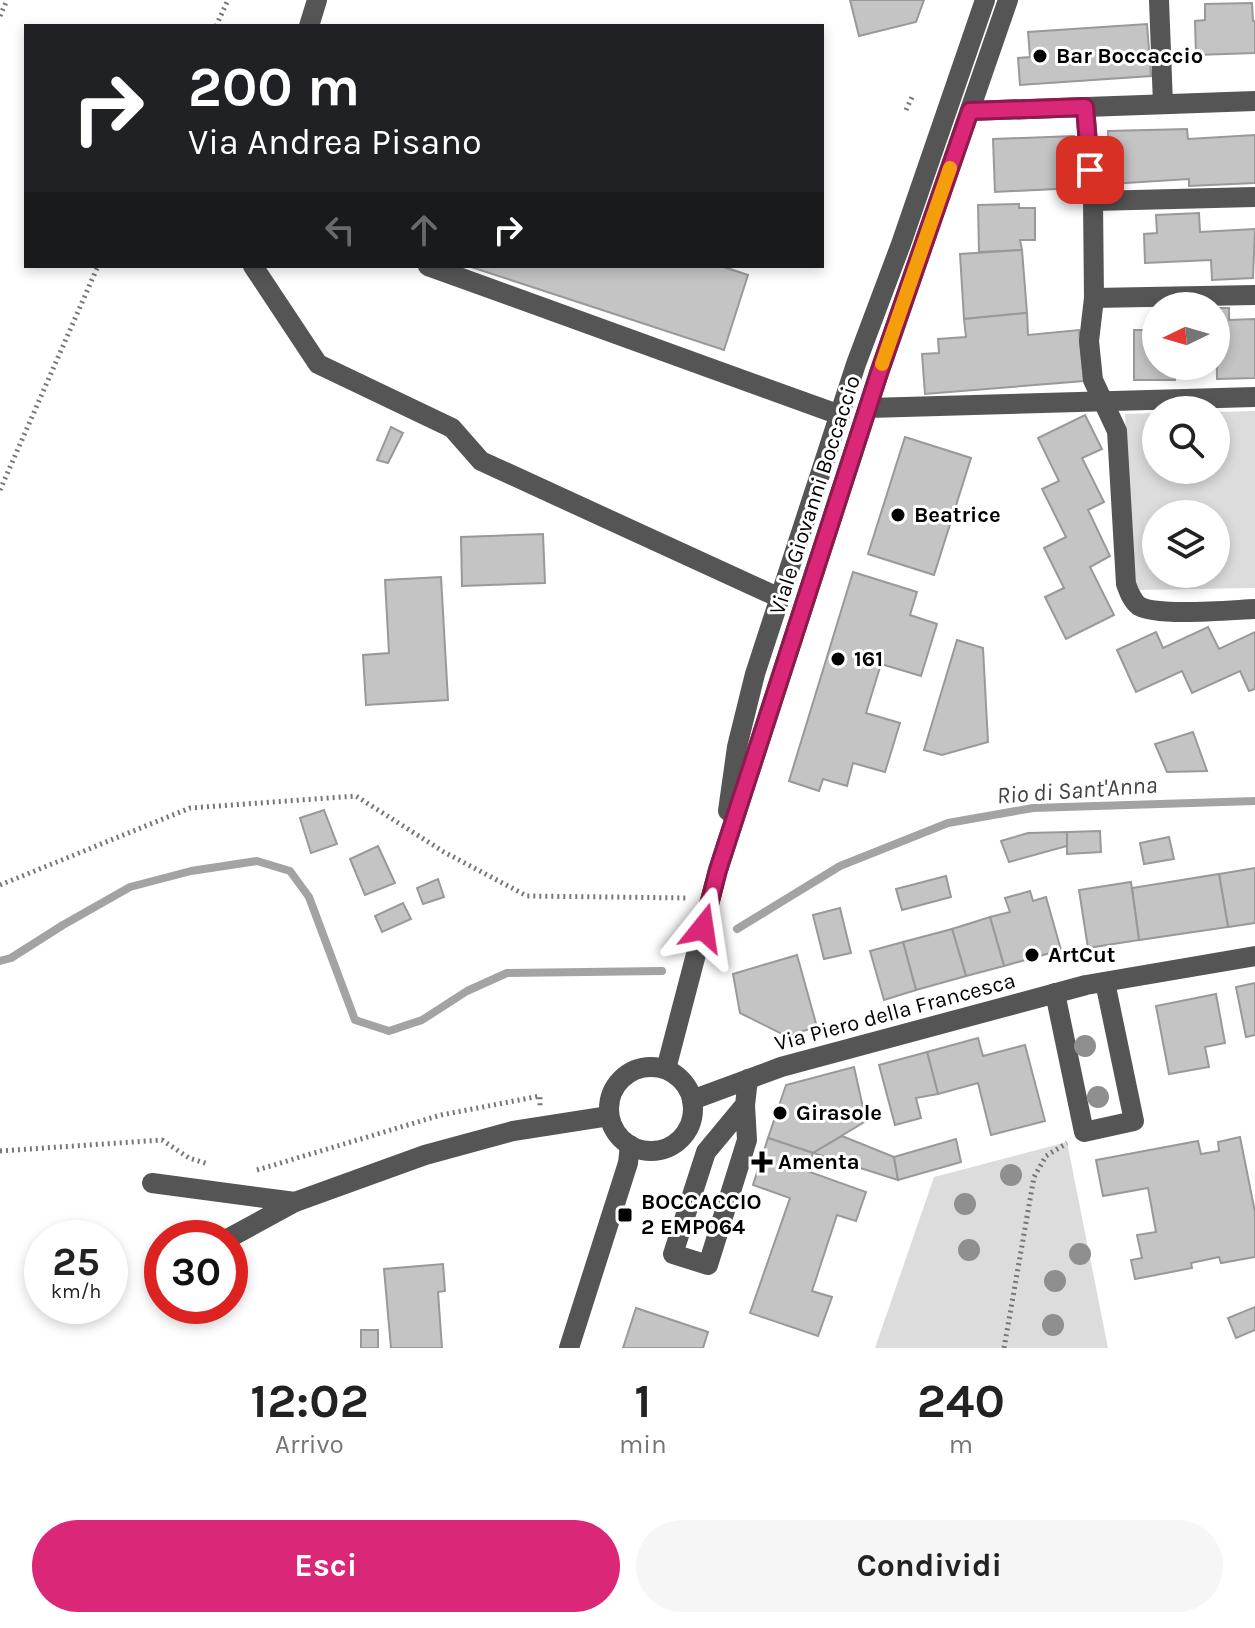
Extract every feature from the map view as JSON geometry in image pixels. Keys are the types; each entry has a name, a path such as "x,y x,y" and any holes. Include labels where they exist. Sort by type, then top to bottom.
{"street":[{"path":"310,24 317,0"},
{"name":"Viale Giovanni Boccaccio","path":"718,870 737,747 755,674 840,415 985,0"},
{"name":"Viale Giovanni Boccaccio","path":"666,1069 718,870 879,373 1008,0"},
{"path":"1159,0 1163,104"},
{"path":"970,111 1255,101"},
{"path":"1085,107 1093,201 1094,298 1089,341 1093,380 1117,431 1126,584 1137,604 1156,612 1255,609"},
{"path":"1093,201 1255,197"},
{"path":"254,268 318,364 452,428 481,461 780,598"},
{"path":"434,268 840,415"},
{"path":"1094,298 1255,295"},
{"path":"869,408 1255,397"},
{"name":"Via Piero della Francesca","path":"692,1100 781,1067 1055,993 1255,956"},
{"path":"1055,993 1084,1132 1134,1121 1105,982"},
{"path":"653,1066 675,1074 689,1090 692,1100 693,1113 689,1127 670,1147 657,1151 643,1150 620,1138 609,1116 613,1091 629,1073 641,1068 653,1066"},
{"path":"745,1105 706,1152 673,1254 708,1265 747,1140 745,1105 748,1079"},
{"path":"248,1228 295,1202 425,1155 513,1131 609,1116"},
{"path":"569,1348 628,1163 630,1145"},
{"path":"152,1183 295,1202"}],"path":[{"path":"0,16 7,0"},
{"path":"217,24 228,0"},
{"path":"906,110 913,95"},
{"path":"0,490 97,268"},
{"path":"0,885 190,808 356,796 444,852 527,896 711,898"},
{"path":"246,1171 262,1170 441,1115 540,1096 541,1126"},
{"path":"1004,1348 1034,1177 1046,1156 1084,1132"},
{"path":"0,1151 162,1140 189,1158 217,1167"}],"shaded area":[{"path":"1255,411 1255,588 1136,590 1125,414 1142,413 1142,484 1230,484 1230,412"},
{"path":"1067,1142 1108,1348 875,1348 934,1177"}],"building":[{"path":"850,0 924,0 916,22 859,36"},
{"path":"1252,3 1255,53 1196,55 1195,21 1205,20 1205,4"},
{"path":"1147,24 1151,76 1020,85 1018,58 1030,57 1028,32"},
{"path":"1187,129 1188,139 1255,135 1255,183 1189,186 1189,179 1110,184 1108,131"},
{"path":"1074,136 1076,188 995,192 993,139"},
{"path":"1019,204 1019,208 1035,208 1035,240 1020,240 1022,250 979,252 978,205"},
{"path":"1199,213 1200,232 1255,229 1253,278 1212,280 1211,260 1145,263 1144,234 1157,233 1156,215"},
{"path":"1022,250 1027,313 964,319 960,254"},
{"path":"474,268 727,268 748,275 724,350"},
{"path":"1027,313 1028,335 1079,330 1084,381 925,394 922,354 939,353 938,339 966,337 964,319"},
{"path":"1255,319 1255,378 1230,379 1230,320"},
{"path":"1134,330 1142,330 1142,380 1134,380"},
{"path":"1085,415 1102,449 1082,458 1104,502 1088,510 1110,556 1090,567 1114,615 1066,639 1045,597 1064,588 1044,548 1066,537 1042,489 1059,481 1038,438"},
{"path":"391,427 403,433 388,463 377,460"},
{"path":"905,437 971,458 934,575 868,554"},
{"path":"543,534 545,583 462,586 461,537"},
{"path":"853,572 917,592 910,615 937,624 921,676 881,664 866,713 900,723 885,772 853,763 847,786 823,779 819,791 789,781"},
{"path":"441,577 448,700 366,705 363,655 389,653 385,580"},
{"path":"1208,627 1219,649 1255,632 1255,689 1249,691 1240,671 1192,693 1182,671 1136,692 1117,650 1156,632 1163,648"},
{"path":"957,640 983,648 988,742 942,755 924,750"},
{"path":"1193,732 1207,771 1167,772 1155,744"},
{"path":"324,810 337,844 311,853 300,818"},
{"path":"1100,831 1101,852 1067,854 1067,832"},
{"path":"1067,832 1067,846 1009,862 1001,841 1028,833"},
{"path":"1169,837 1174,859 1144,864 1140,843"},
{"path":"378,846 395,883 365,895 350,859"},
{"path":"1255,868 1255,923 1228,927 1219,874"},
{"path":"1219,874 1228,927 1139,940 1132,888"},
{"path":"946,876 951,897 902,910 896,889"},
{"path":"438,879 444,897 423,904 417,888"},
{"path":"1131,882 1139,940 1088,948 1079,890"},
{"path":"1030,891 1033,901 1046,897 1061,950 1004,966 990,917 1010,912 1005,898"},
{"path":"403,903 411,919 382,932 375,916"},
{"path":"840,908 851,953 824,959 813,915"},
{"path":"990,917 1004,966 966,976 952,929"},
{"path":"952,929 966,976 916,990 903,942"},
{"path":"903,942 916,990 884,1000 870,951"},
{"path":"797,955 817,1027 786,1036 740,1013 733,974"},
{"path":"1255,983 1255,1035 1246,1037 1236,987"},
{"path":"1216,994 1225,1043 1205,1047 1209,1067 1169,1074 1156,1006"},
{"path":"978,1038 983,1056 1025,1045 1045,1121 991,1135 978,1083 938,1094 927,1052"},
{"path":"927,1052 938,1094 916,1098 921,1118 895,1125 879,1065"},
{"path":"854,1067 866,1121 813,1153 768,1138 786,1085"},
{"path":"842,1136 894,1157 898,1180 813,1153"},
{"path":"1240,1137 1255,1212 1255,1257 1221,1263 1219,1257 1191,1263 1192,1268 1135,1279 1131,1260 1142,1258 1137,1235 1156,1232 1148,1188 1103,1196 1096,1160 1198,1141 1201,1154 1219,1151 1218,1142"},
{"path":"768,1138 813,1153 807,1171 866,1192 856,1221 837,1215 812,1291 832,1297 818,1336 750,1313 790,1198 753,1185"},
{"path":"956,1139 961,1162 898,1180 894,1157"},
{"path":"443,1264 445,1291 438,1292 442,1348 391,1348 384,1269"},
{"path":"1255,1307 1255,1330 1236,1338 1228,1318"},
{"path":"636,1308 708,1332 703,1348 623,1348"},
{"path":"361,1330 378,1330 378,1348 361,1348"}],"waterway":[{"name":"Rio di Sant'Anna","path":"737,929 840,866 948,823 1033,808 1255,801"},
{"name":"Rio di Sant'Anna","path":"0,961 11,958 130,887 191,871 257,861 290,871 309,897 355,1020 389,1031 422,1020 467,991 507,973 662,971"}],"slow traffic":[{"path":"882,364 950,168"}],"place":[{"name":"Bar Boccaccio","path":"1040,56"},
{"name":"Beatrice","path":"898,515"},
{"name":"161","path":"838,659"},
{"name":"ArtCut","path":"1032,955"},
{"name":"Girasole","path":"780,1113"},
{"name":"Amenta","path":"762,1162"},
{"name":"BOCCACCIO 2 EMP064","path":"625,1215"}],"route":[{"path":"703,928 718,870 879,373 970,111 1085,107 1090,170"}]}
